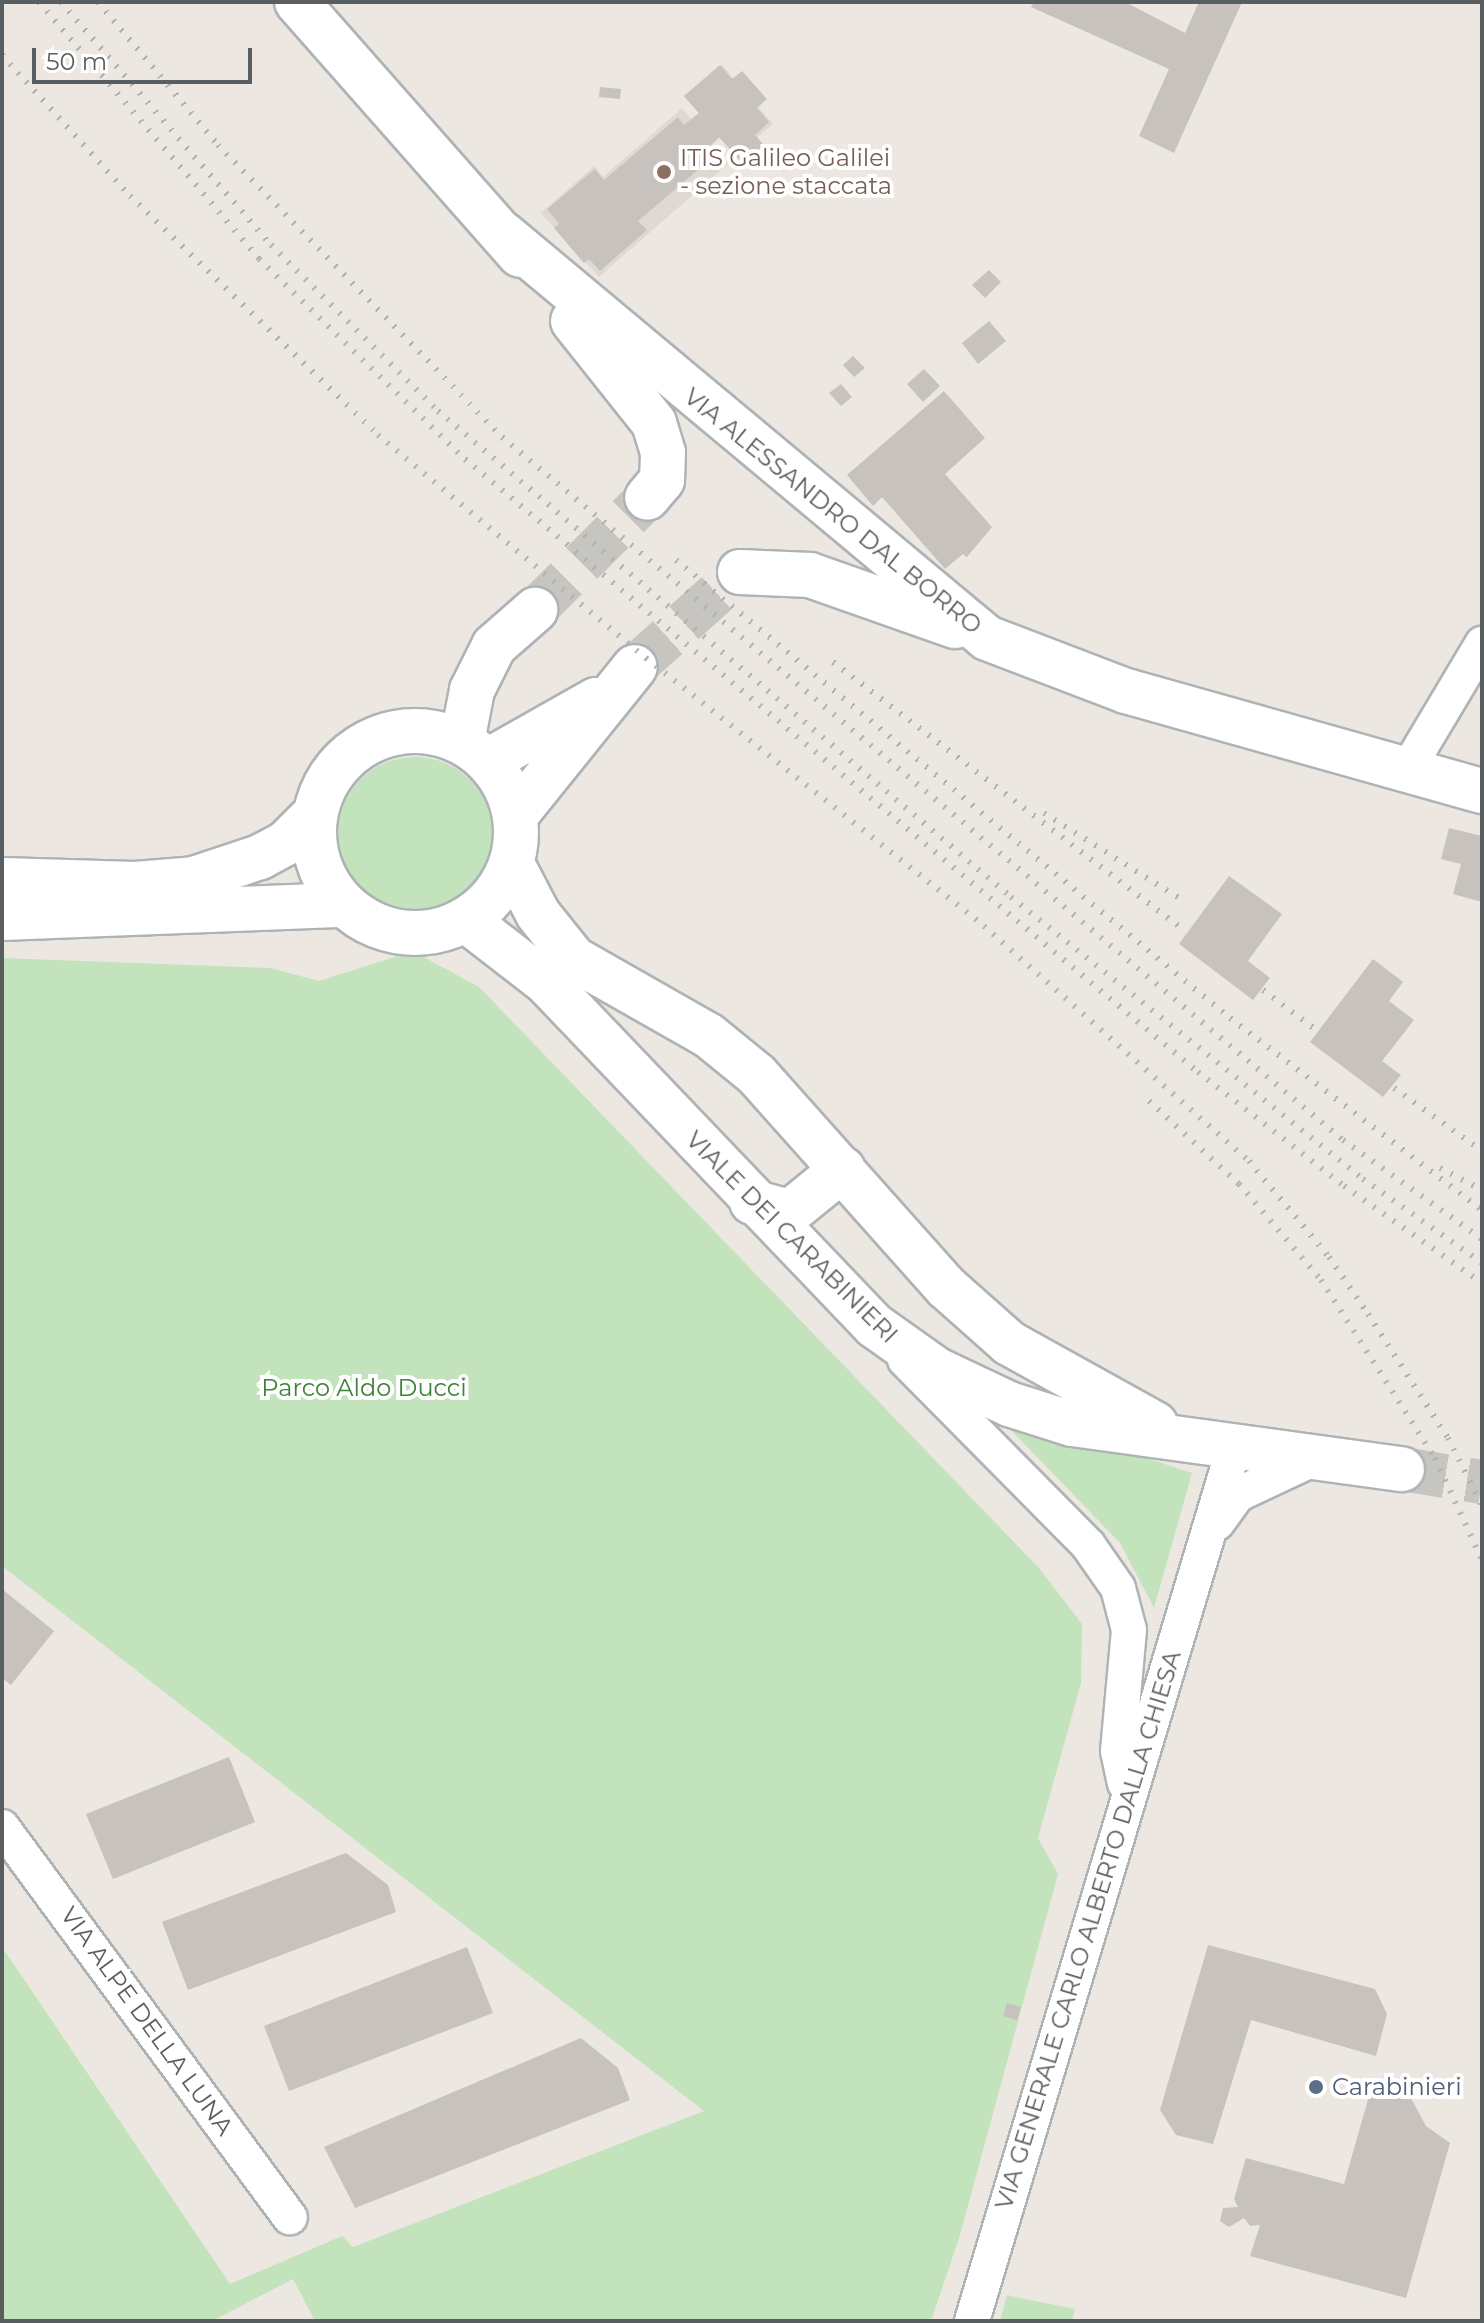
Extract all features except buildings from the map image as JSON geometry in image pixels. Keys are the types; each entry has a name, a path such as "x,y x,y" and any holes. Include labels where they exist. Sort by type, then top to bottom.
{"main road":[{"path":"297,2 503,234 654,423 663,453 662,480 650,495"},
{"name":"VIA ALESSANDRO DAL BORRO","path":"503,234 987,638 1126,691 1482,791"},
{"path":"740,572 810,575 987,638"},
{"path":"475,752 472,690 494,646 535,610"},
{"path":"475,752 593,703 635,667 515,816"},
{"path":"2,880 135,884 194,879 260,857 286,843 314,815 330,776 344,759 380,737 422,731 475,752 506,787 515,816 512,864 486,905 466,920 436,932 403,933 371,924 344,905 318,864 314,815"},
{"name":"VIALE DEI CARABINIERI","path":"512,864 538,914 574,959 729,1050 843,1169 946,1287 1009,1343 1131,1414 1183,1436"},
{"path":"2,918 344,905"},
{"name":"VIALE DEI CARABINIERI","path":"466,920 546,982 752,1202 875,1326 937,1370 1009,1404 1072,1424 1183,1436 1313,1459 1402,1469"},
{"path":"752,1202 790,1212 843,1169"}],"street":[{"path":"1407,770 1482,644"},
{"path":"875,1326 1088,1545 1118,1588 1129,1630 1118,1751 1127,1791"},
{"name":"VIA GENERALE CARLO ALBERTO DALLA CHIESA","path":"972,2321 1127,1791 1234,1447"},
{"name":"VIA GENERALE CARLO ALBERTO DALLA CHIESA","path":"1205,1540 1237,1495 1313,1459"},
{"name":"VIA ALPE DELLA LUNA","path":"2,1827 290,2217"}],"shaded area":[{"name":"ITIS Galileo Galilei - sezione staccata","path":"722,65 773,124 736,156 720,138 713,144 729,163 599,277 541,213 594,166 603,177 682,108 692,120 700,115 685,98"}],"green space":[{"path":"415,757 445,763 470,779 486,804 492,834 486,864 470,889 445,905 415,911 385,905 360,889 344,864 338,834 344,804 360,779 385,763"},
{"name":"Parco Aldo Ducci","path":"404,954 420,955 479,987 1039,1568 1082,1624 1081,1683 1038,1838 1058,1874 960,2235 931,2321 315,2321 293,2279 212,2321 2,2321 2,1947 230,2284 342,2236 353,2247 704,2111 2,1566 2,958 270,968 319,981"},
{"path":"988,1406 1192,1473 1154,1608 1120,1543"},
{"path":"1007,2295 1075,2309 1072,2321 1000,2321"}],"tunnel":[{"path":"535,610 647,498"},
{"path":"635,667 740,572"},
{"path":"1402,1469 1482,1482"}],"railway":[{"path":"39,2 259,259 465,459 1198,1072 1344,1186 1482,1283"},
{"path":"61,2 271,245 438,411 1011,897 1363,1179 1482,1263"},
{"path":"98,2 218,145 502,437 1343,1140 1482,1239"},
{"path":"2,55 130,196 378,435 646,658 984,926 1249,1161 1329,1257 1368,1314 1448,1438 1482,1506"},
{"path":"676,560 1230,1018 1482,1210"},
{"path":"833,662 1186,932"},
{"path":"1044,813 1182,900"},
{"path":"1263,990 1316,1030"},
{"path":"1394,1088 1482,1151"},
{"path":"1149,1101 1239,1184 1321,1280 1435,1458 1482,1560"},
{"path":"1440,1168 1482,1190"}],"place":[{"name":"ITIS Galileo Galilei - sezione staccata","path":"664,172"},
{"name":"Carabinieri","path":"1316,2087"}]}
